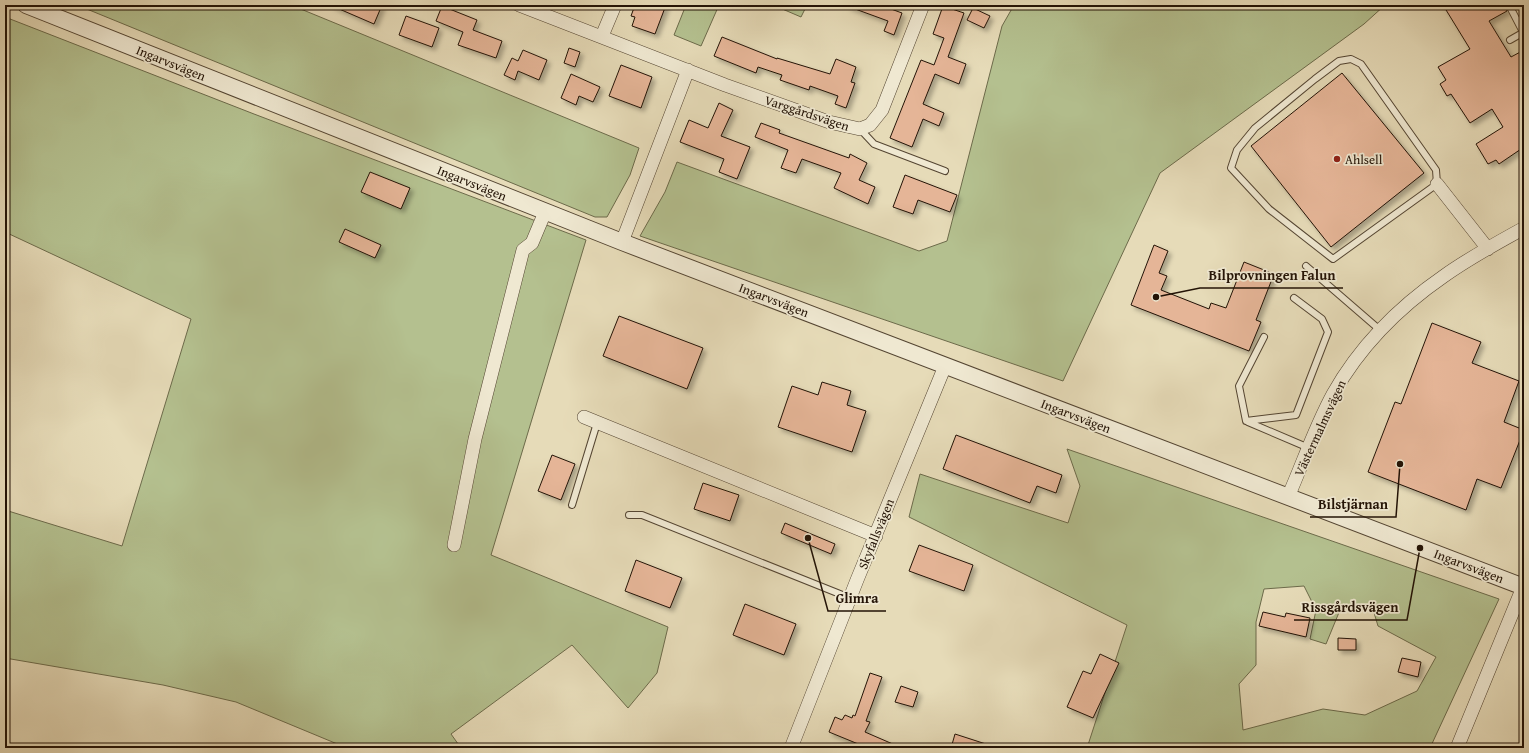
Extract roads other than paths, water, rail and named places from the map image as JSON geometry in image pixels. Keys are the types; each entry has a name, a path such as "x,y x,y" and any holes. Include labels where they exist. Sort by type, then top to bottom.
{"street":[{"name":"Ingarvsvägen","path":"26,5 622,242 1523,587"},
{"name":"Varggårdsvägen","path":"519,5 829,122 860,129 870,125 882,110 923,5"},
{"path":"602,36 615,5"},
{"path":"622,242 688,70"},
{"path":"1437,184 1488,249"},
{"path":"454,545 475,440 523,250 532,244 546,212"},
{"name":"Västermalmsvägen","path":"1288,497 1333,395 1360,352 1380,330 1444,275 1524,228"},
{"name":"Skyfallsvägen","path":"791,748 850,598 945,366"},
{"path":"584,418 876,536"},
{"path":"1457,748 1523,587"}],"lane":[{"path":"1509,5 1524,32 1510,40"},
{"path":"1351,59 1361,64 1436,170 1437,184 1333,259 1269,209 1231,168 1236,150 1255,128 1339,61 1351,59"},
{"path":"860,129 874,144 945,171"},
{"path":"1306,266 1380,330"},
{"path":"1246,421 1296,415 1328,332 1322,319 1294,298"},
{"path":"1246,421 1239,386 1264,337"},
{"path":"1246,421 1309,448"},
{"path":"572,505 597,423"},
{"path":"630,515 642,516 850,598"}],"place":[{"name":"Ahlsell","path":"1337,159"},
{"name":"Bilprovningen Falun","path":"1156,297"},
{"name":"Bilstjärnan","path":"1400,464"},
{"name":"Glimra","path":"808,538"},
{"name":"Rissgårdsvägen","path":"1420,548"}]}
